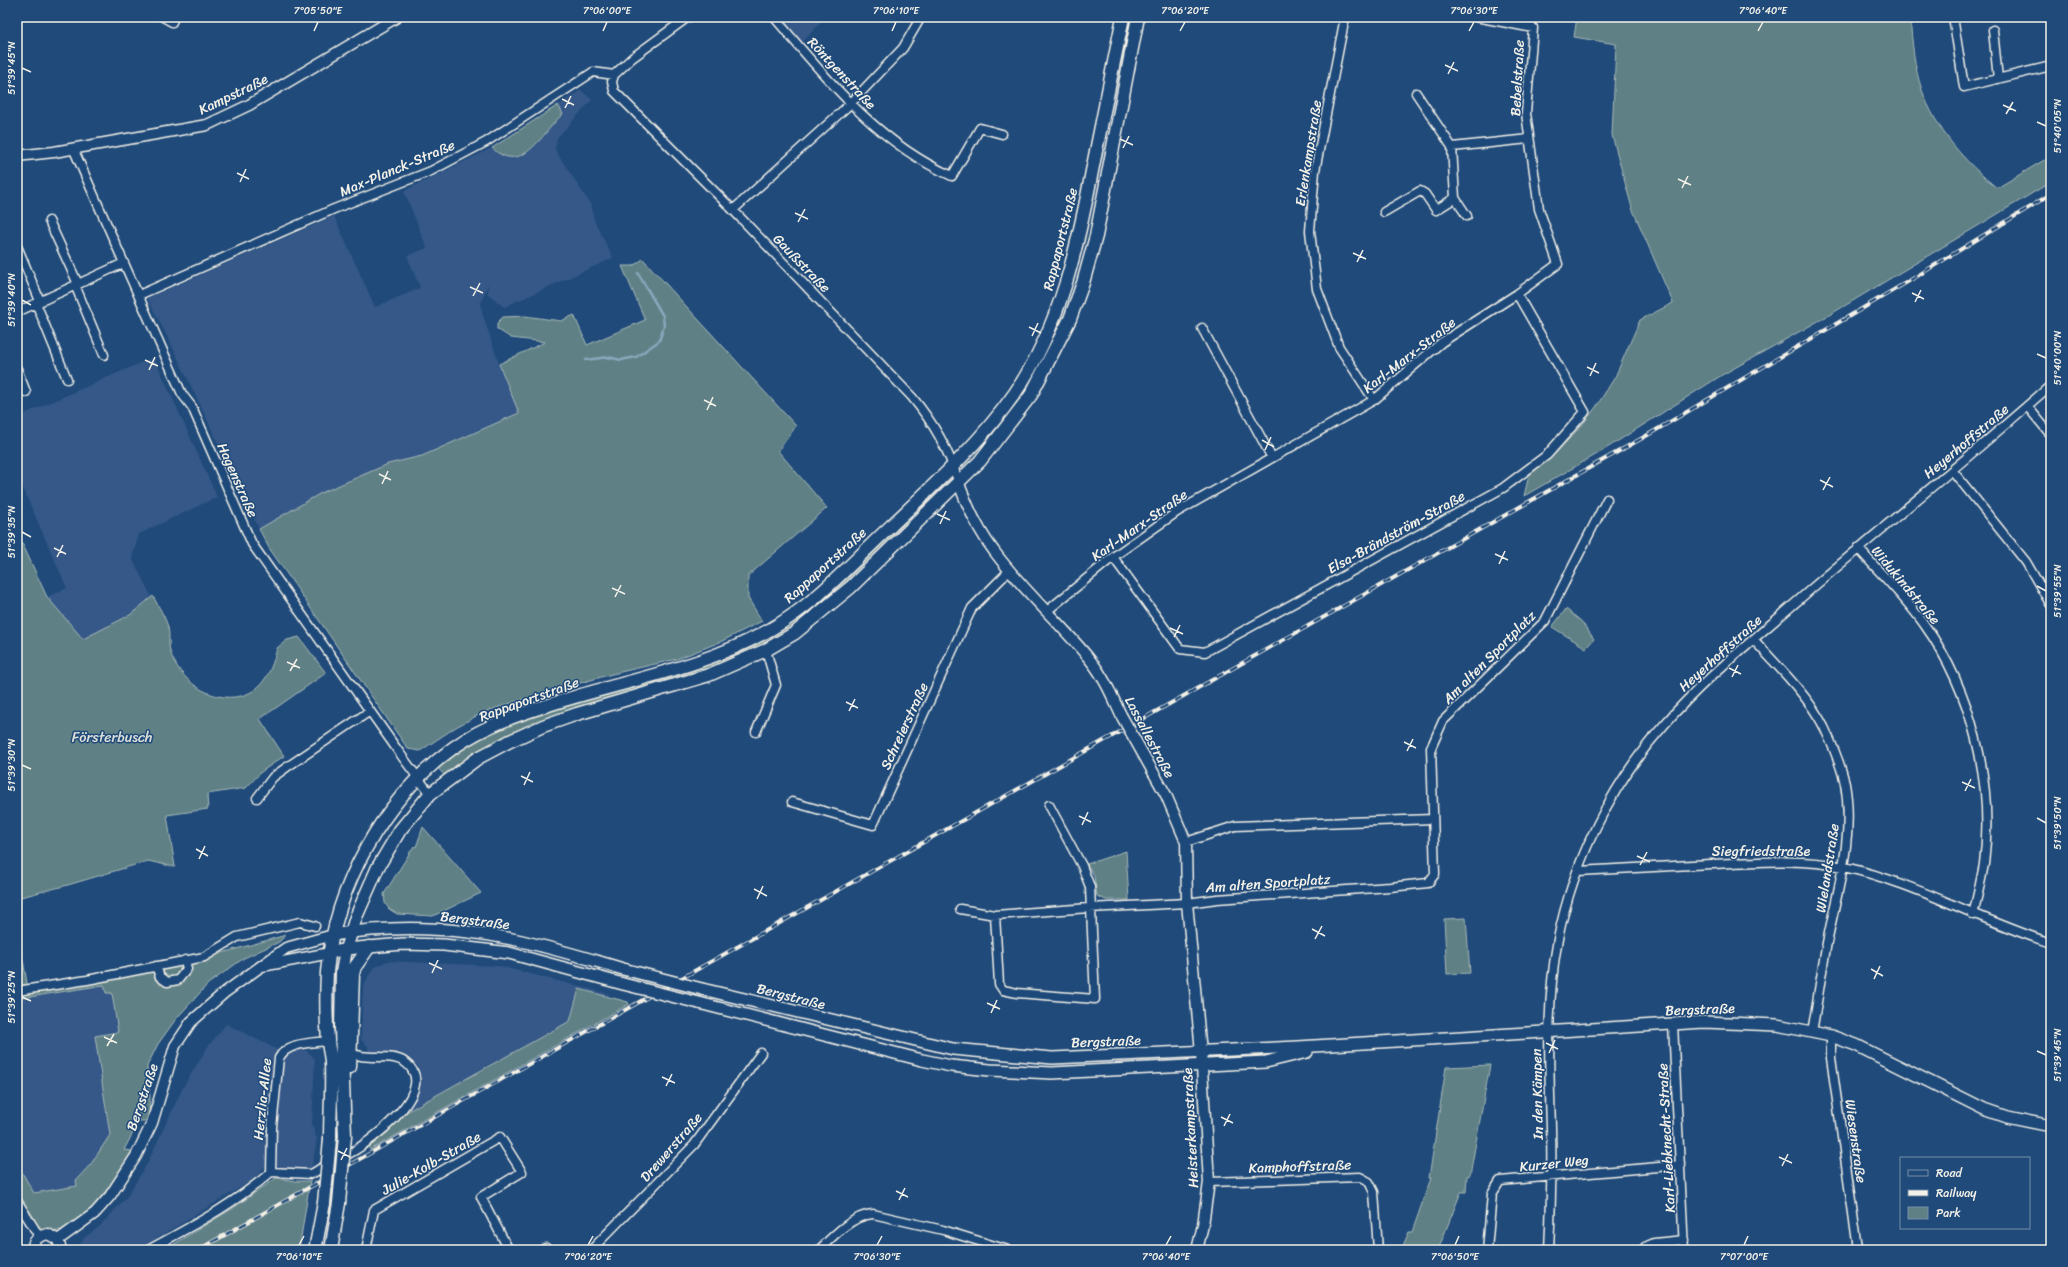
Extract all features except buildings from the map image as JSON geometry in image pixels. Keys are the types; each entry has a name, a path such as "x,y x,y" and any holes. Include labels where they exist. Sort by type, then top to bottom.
{"main road":[{"name":"Rappaportstraße","path":"333,935 352,877 367,845 396,802 417,778 453,747 474,735 512,718 572,698 677,669 728,651 773,628 814,598 974,446 1014,393 1036,357 1056,315 1073,264 1084,217 1123,17"},
{"path":"331,1250 339,1203 345,1136 346,1050 342,981 346,949 351,932 386,853 413,812 430,794 478,758 543,726 604,706 709,675 766,650 795,632 851,587 980,461 1031,395 1070,319 1083,283 1096,236 1138,17"},
{"name":"Bergstraße","path":"333,935 351,932 404,929 444,930 512,939 702,989 953,1049 1052,1058 1331,1045 1549,1033 1674,1024 1745,1022 1777,1024 1831,1036 1873,1052 1958,1098 1984,1109 2008,1117 2051,1126"},
{"path":"315,1250 324,1204 330,1139 331,1060 328,1040 327,974 333,935"},
{"name":"Bergstraße","path":"330,952 346,949 403,944 444,945 509,953 623,984 950,1066 990,1070 1052,1073 1266,1062 1331,1045"},
{"path":"346,1050 353,974 355,967 369,947"}],"street":[{"path":"163,17 172,22 174,17"},
{"name":"Kampstraße","path":"17,156 207,125 249,105 397,17"},
{"path":"614,75 632,58 688,17"},
{"name":"Röntgenstraße","path":"774,17 850,104 889,139 930,166 952,176 980,128 1002,134"},
{"path":"733,210 850,104 903,48 921,17"},
{"name":"Erlenkampstraße","path":"1345,17 1315,171 1310,231 1317,289 1336,340 1339,347 1374,400"},
{"name":"Bebelstraße","path":"1476,17 1533,28 1526,114 1539,208 1558,264"},
{"path":"1954,23 1964,87 2051,66"},
{"path":"1993,30 1998,79"},
{"name":"Max-Planck-Straße","path":"139,295 334,209 431,171 486,142 593,72 614,75"},
{"name":"Gaußstraße","path":"614,75 612,82 614,91 733,210 912,396 924,411 949,451 958,481"},
{"path":"1416,92 1452,147 1454,198 1467,216"},
{"path":"1452,147 1530,139"},
{"name":"Hagenstraße","path":"73,148 182,394 192,407 252,544 417,778 430,794"},
{"path":"1384,212 1420,191 1425,194 1436,210 1454,198"},
{"path":"49,220 77,284 104,355"},
{"path":"17,246 67,379"},
{"path":"17,312 124,263"},
{"name":"Karl-Marx-Straße","path":"1047,611 1113,557 1177,512 1374,400 1442,342 1517,294 1558,264"},
{"name":"Elsa-Brändström-Straße","path":"1113,557 1180,649 1205,652 1504,488 1547,455 1585,412 1517,294"},
{"path":"1202,328 1272,458"},
{"path":"17,369 26,392"},
{"name":"Heyerhoffstraße","path":"1549,1033 1550,1002 1558,940 1578,871 1605,812 1638,757 1664,724 1754,640 1858,548 2051,385"},
{"path":"2027,406 2051,435"},
{"path":"1952,470 2026,562 2051,605"},
{"name":"Lassallestraße","path":"958,481 969,509 993,550 1009,571 1091,661 1108,687 1121,714 1166,795 1186,842 1187,904 1201,1052"},
{"name":"Am alten Sportplatz","path":"960,909 995,915 1089,908 1187,904 1217,899 1390,888 1428,883 1436,874 1431,748 1443,721 1545,621 1606,499"},
{"name":"Widukindstraße","path":"1858,548 1924,624 1955,676 1970,718 1981,759 1986,809 1984,864 1973,915"},
{"name":"Schreierstraße","path":"792,802 873,825 972,608 1009,571"},
{"name":"Wielandstraße","path":"1754,640 1801,692 1823,726 1835,752 1845,783 1848,819 1843,867 1826,948 1812,1032"},
{"path":"756,732 776,685 766,650"},
{"path":"257,798 273,778 286,767 370,711"},
{"path":"995,915 999,984 1003,990 1017,993 1095,999 1089,908 1090,887 1082,866 1049,805"},
{"path":"1186,842 1235,826 1433,819"},
{"name":"Siegfriedstraße","path":"1578,871 1758,862 1802,862 1843,867 1885,878 1973,915 2019,933 2051,943"},
{"path":"17,991 204,957 237,937 300,922 315,926"},
{"name":"Bergstraße","path":"58,1240 95,1213 110,1196 136,1156 152,1123 175,1046 191,1022 224,992 286,948 333,935"},
{"name":"Bergstraße","path":"258,967 330,952"},
{"path":"156,966 160,977 167,982 178,980 187,969 185,960"},
{"name":"Karl-Liebknecht-Straße","path":"1674,1024 1682,1165 1684,1250"},
{"name":"In den Kämpen","path":"1549,1033 1552,1175 1549,1250"},
{"name":"Wiesenstraße","path":"1831,1036 1831,1058 1858,1250"},
{"name":"Herzlia-Allee","path":"271,1172 272,1126 279,1058 282,1052 288,1048 328,1040"},
{"path":"148,1250 207,1217 260,1182 271,1172 311,1174 315,1172 364,1143 396,1116 415,1089 415,1077 406,1064 395,1058 360,1058 346,1050"},
{"name":"Heisterkampstraße","path":"1197,1250 1203,1224 1209,1182 1201,1052"},
{"name":"Drewerstraße","path":"591,1250 694,1145 761,1053"},
{"name":"Julie-Kolb-Straße","path":"366,1250 374,1210 500,1137 522,1172 481,1197 508,1250"},
{"name":"Kurzer Weg","path":"1487,1250 1492,1194 1500,1181 1552,1175 1682,1165"},
{"name":"Kamphoffstraße","path":"1209,1182 1360,1177 1369,1182 1374,1192 1378,1250"},
{"path":"17,1201 39,1236"},
{"path":"819,1250 829,1239 863,1214 873,1214 943,1230 1008,1250"},
{"path":"32,1250 33,1244 39,1236 48,1234 58,1240 61,1250"},
{"path":"1644,1250 1645,1247 1654,1243 1684,1240"}],"shaded area":[{"path":"774,17 826,17 799,46"},
{"path":"581,90 592,100 557,138 555,150 591,205 594,220 613,258 504,307 488,294 488,284 481,303 482,312 499,364 519,413 422,456 388,464 321,493 259,529 171,344 147,298 334,216 375,307 420,288 407,256 427,248 404,191 492,148"},
{"path":"154,357 217,497 139,534 132,558 154,602 83,639 47,597 67,588 17,475 17,417"},
{"path":"387,961 499,966 609,994 608,997 579,989 570,1021 408,1111 420,1090 421,1077 418,1067 409,1057 400,1053 368,1052 368,1046 361,1040 363,986 373,968"},
{"path":"105,985 112,992 118,1032 95,1036 110,1135 91,1164 76,1180 77,1186 34,1193 17,1164 17,999"},
{"path":"226,1024 282,1052 288,1048 307,1051 315,1059 312,1124 317,1139 312,1167 303,1171 287,1168 263,1168 251,1181 138,1250 77,1250 84,1238 100,1226 126,1198 147,1164 183,1087 209,1045"}],"green space":[{"path":"1577,17 1910,17 1915,63 1922,90 1935,119 1943,132 1963,156 1997,188 2051,156 2051,182 1831,314 1722,375 1599,453 1524,496 1529,475 1553,456 1582,425 1596,407 1615,377 1640,320 1673,303 1632,208 1612,135 1616,44 1574,37"},
{"path":"558,105 563,114 532,148 523,154 513,157 503,156 492,148"},
{"path":"643,259 796,426 778,451 827,508 748,576 748,598 762,621 720,642 677,659 612,674 484,712 456,727 420,751 408,749 269,548 259,529 321,493 388,464 422,456 519,413 499,364 545,342 511,338 497,329 497,323 503,317 525,316 561,321 574,315 587,345 645,320 622,266 633,266"},
{"path":"926,499 928,501 815,611 774,639 743,656 716,667 525,728 474,754 444,775 438,768 459,752 482,739 530,716 695,669 734,654 766,638"},
{"name":"Försterbusch","path":"17,532 47,597 83,639 130,615 153,596 167,623 169,630 170,651 174,662 188,680 207,692 218,696 229,697 241,696 256,689 266,678 277,648 287,640 299,637 326,673 260,719 284,756 261,772 246,788 207,794 208,809 167,815 175,867 148,861 68,885 17,898"},
{"path":"1566,609 1581,621 1594,639 1586,648 1552,627"},
{"path":"423,827 481,893 433,916 397,914 389,909 385,903 384,894 414,846 416,847"},
{"path":"1126,851 1129,900 1106,900 1097,896 1094,876 1087,864"},
{"path":"1466,918 1470,973 1447,974 1444,919"},
{"path":"17,925 28,989 204,958 286,935 279,942 244,958 208,984 176,1019 158,1044 147,1066 150,1097 149,1121 139,1121 124,1150 133,1151 96,1203 70,1226 57,1231 45,1230 39,1227 22,1201 16,1188 17,1164 34,1193 77,1186 76,1180 91,1164 110,1135 95,1036 118,1032 112,993 106,993 104,985 17,999"},
{"path":"579,989 628,1002 629,1004 370,1150 369,1147 388,1132 408,1111 570,1021"},
{"path":"1490,1065 1470,1175 1467,1176 1466,1192 1461,1192 1438,1250 1401,1250 1409,1232 1412,1232 1431,1178 1429,1178 1446,1067"},
{"path":"276,1178 295,1181 310,1181 299,1250 164,1250 232,1209"}],"waterway":[{"path":"586,360 608,357 621,360 636,357 659,341 664,326 663,316 638,273"}],"railway":[{"path":"198,1250 1646,436 1914,278 2051,194"}]}
